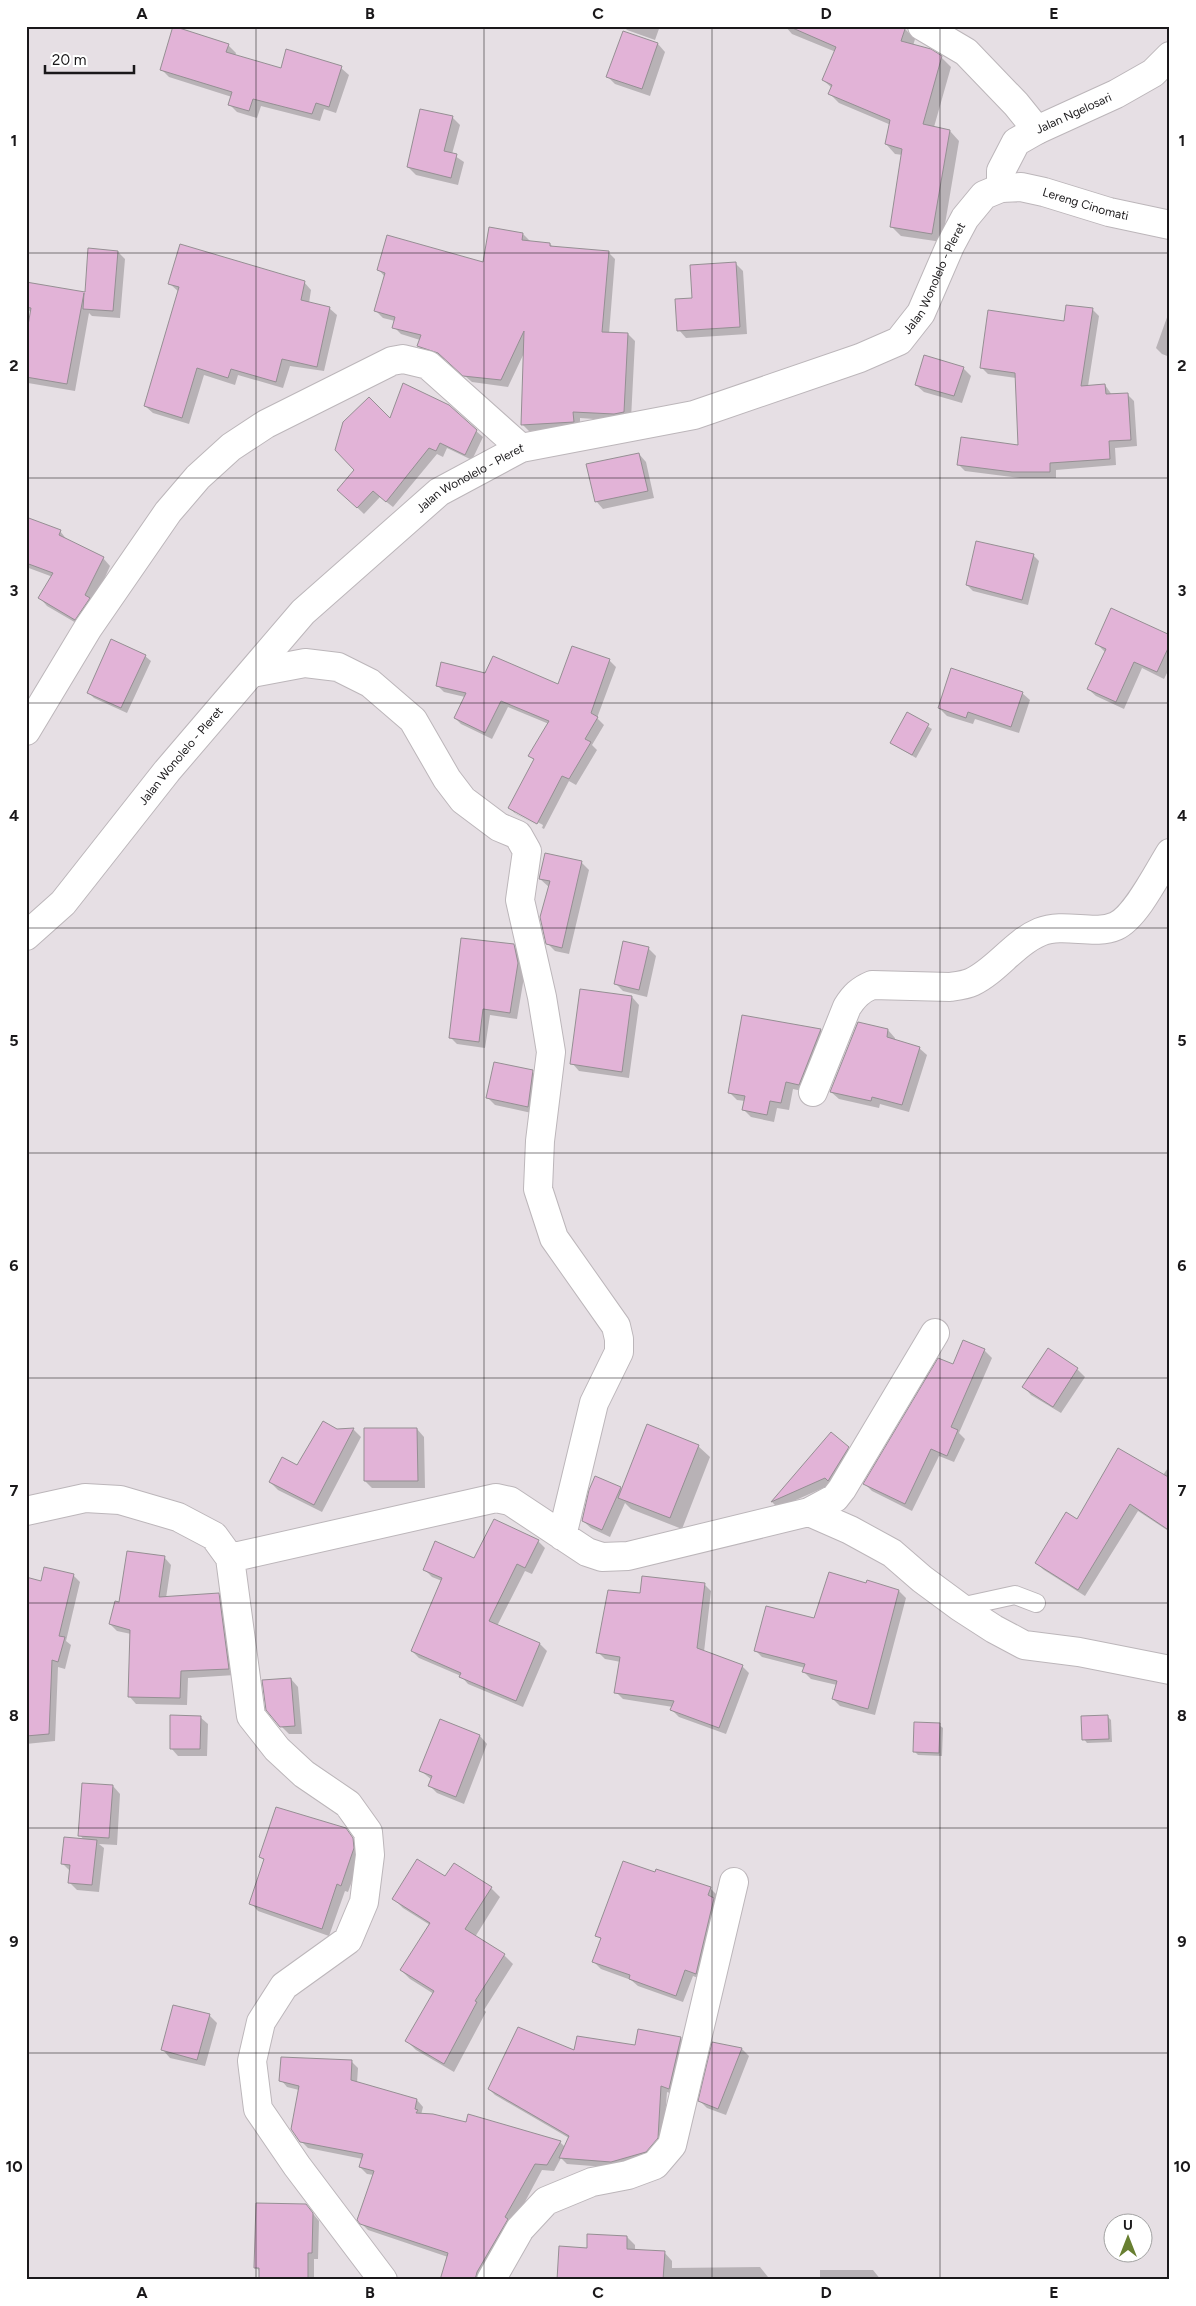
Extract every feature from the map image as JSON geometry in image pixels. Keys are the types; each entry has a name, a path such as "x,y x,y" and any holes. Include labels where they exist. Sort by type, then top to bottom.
{"street":[{"path":"922,26 966,52 1016,104 1037,130"},
{"name":"Jalan Ngelosari","path":"1001,188 1001,171 1016,142 1037,130 1116,94 1153,73 1170,56"},
{"name":"Lereng Cinomati","path":"1001,188 1021,188 1044,192 1109,212 1170,225"},
{"name":"Jalan Wonolelo - Pleret","path":"26,936 63,904 167,771 304,612 439,492 521,448 694,415 860,358 899,341 921,313 950,246 965,218 984,195 1001,188"},
{"path":"26,732 88,628 168,512 198,477 231,447 266,424 392,361 403,360 428,365 521,448"},
{"path":"252,673 305,663 338,667 370,683 414,720 447,779 463,800 500,827 518,835 527,851 520,900 542,997 551,1052 540,1141 538,1189 554,1238 616,1326 619,1339 619,1352 594,1403 562,1536"},
{"path":"813,1092 847,1007 853,997 862,989 872,985 950,987 962,985 982,976 1038,933 1058,928 1103,929 1116,926 1126,919 1136,906 1170,853"},
{"path":"230,1558 479,1500 496,1498 510,1501 587,1552 602,1557 628,1556 809,1512 835,1498 842,1489 935,1333"},
{"path":"26,1511 85,1498 120,1500 185,1520 214,1536 230,1558 251,1716 277,1749 304,1774 348,1804 368,1832 370,1855 364,1902 348,1940 284,1986 261,2022 252,2061 258,2109 297,2166 382,2280"},
{"path":"809,1512 850,1530 892,1553 922,1579 960,1607 994,1629 1024,1644 1078,1652 1170,1670"},
{"path":"491,2280 520,2229 546,2201 592,2182 628,2175 655,2166 672,2145 734,1882"}],"lane":[{"path":"960,1607 1015,1595 1036,1603"}],"building":[{"path":"173,26 229,44 226,52 281,68 286,49 342,66 329,107 316,103 312,114 253,99 249,111 228,105 232,92 160,70"},
{"path":"788,26 906,26 901,41 931,49 942,56 923,124 950,130 932,234 890,227 902,149 885,144 890,120 828,94 832,85 822,80 836,47"},
{"path":"623,31 658,43 642,89 606,77"},
{"path":"420,109 453,116 444,151 457,154 451,178 407,167"},
{"path":"489,227 523,233 522,240 550,243 550,246 609,251 602,332 628,333 624,412 614,414 573,412 574,422 521,425 524,331 501,380 463,376 438,353 417,346 421,335 392,328 395,317 374,311 385,273 377,270 387,235 483,262"},
{"path":"180,244 305,281 301,300 330,307 317,367 282,359 276,382 231,369 228,378 197,368 182,418 144,406 179,287 168,284"},
{"path":"88,248 118,251 113,311 83,309 84,293 67,384 26,377 26,337 31,308 26,307 26,282 85,292"},
{"path":"736,262 740,327 677,331 675,299 692,298 690,265"},
{"path":"1066,305 1093,308 1081,386 1105,384 1106,394 1128,393 1131,440 1109,441 1110,459 1050,463 1050,472 1012,472 957,465 961,437 1018,445 1015,373 980,368 988,310 1064,321"},
{"path":"924,355 964,367 954,396 915,385"},
{"path":"403,383 449,405 477,430 465,455 440,443 436,451 429,448 386,502 373,491 357,508 337,490 354,470 335,450 343,422 369,397 390,418"},
{"path":"639,453 648,491 595,502 586,464"},
{"path":"26,517 61,530 59,535 104,557 85,595 90,598 75,620 38,598 53,573 26,563"},
{"path":"976,541 1034,554 1022,600 966,585"},
{"path":"1111,608 1170,635 1170,644 1157,672 1134,662 1116,702 1087,689 1106,649 1095,644"},
{"path":"111,639 146,655 121,708 87,693"},
{"path":"572,646 610,659 591,713 598,717 585,739 591,742 569,779 562,776 537,824 508,808 534,759 528,756 549,721 501,701 485,733 454,718 466,693 436,686 441,662 485,673 493,656 558,684"},
{"path":"951,668 1023,692 1011,727 968,712 966,718 938,708"},
{"path":"907,712 929,724 912,755 890,743"},
{"path":"545,853 582,861 562,948 546,944 540,917 550,881 539,879"},
{"path":"461,938 514,944 518,963 510,1013 483,1009 479,1042 449,1038"},
{"path":"623,941 649,947 639,990 614,984"},
{"path":"580,989 632,996 622,1072 570,1064"},
{"path":"742,1015 821,1029 799,1085 786,1082 781,1103 770,1101 767,1115 742,1110 745,1096 728,1093"},
{"path":"858,1022 888,1029 887,1037 920,1047 902,1105 872,1097 871,1101 830,1092"},
{"path":"494,1062 533,1070 528,1107 486,1098"},
{"path":"963,1340 985,1349 951,1427 958,1430 947,1456 931,1449 905,1504 863,1484 938,1358 953,1364"},
{"path":"1048,1348 1078,1368 1053,1407 1022,1387"},
{"path":"323,1421 337,1429 354,1428 314,1505 269,1482 282,1457 297,1465"},
{"path":"647,1424 699,1445 670,1518 618,1498"},
{"path":"364,1428 417,1428 418,1481 364,1481"},
{"path":"831,1432 849,1447 828,1481 825,1478 771,1502"},
{"path":"1118,1448 1170,1478 1170,1531 1130,1504 1078,1590 1035,1563 1066,1512 1077,1519"},
{"path":"595,1476 621,1487 602,1530 582,1521 589,1490"},
{"path":"494,1519 539,1540 525,1568 517,1564 489,1621 540,1643 516,1701 459,1677 461,1673 411,1651 442,1578 423,1570 435,1541 474,1558"},
{"path":"127,1551 165,1556 159,1597 219,1593 229,1669 181,1671 180,1698 128,1697 130,1630 109,1624 115,1601 119,1602"},
{"path":"44,1567 74,1574 59,1636 65,1637 58,1662 52,1660 49,1734 26,1736 26,1577 41,1581"},
{"path":"829,1572 866,1583 867,1580 899,1590 868,1709 832,1699 837,1681 802,1672 805,1664 754,1651 766,1606 814,1618"},
{"path":"642,1576 705,1583 697,1648 743,1665 719,1728 670,1710 674,1701 614,1693 620,1657 596,1653 608,1590 640,1593"},
{"path":"291,1678 295,1726 280,1727 266,1710 262,1680"},
{"path":"170,1715 201,1716 200,1749 170,1749"},
{"path":"1108,1715 1109,1739 1082,1740 1081,1716"},
{"path":"440,1719 480,1735 456,1797 428,1786 432,1776 419,1771"},
{"path":"914,1722 940,1723 939,1753 913,1752"},
{"path":"82,1783 113,1785 109,1838 78,1836"},
{"path":"276,1807 346,1828 353,1838 354,1848 341,1886 337,1884 322,1929 249,1904 264,1859 259,1857"},
{"path":"64,1837 97,1840 92,1885 68,1883 70,1865 61,1864"},
{"path":"417,1859 445,1876 454,1863 492,1887 465,1929 505,1954 475,2001 477,2002 444,2064 405,2041 434,1991 400,1970 430,1923 392,1899"},
{"path":"623,1861 655,1872 656,1869 711,1887 708,1895 714,1898 696,1974 685,1970 676,1996 629,1979 630,1975 592,1962 601,1938 595,1936"},
{"path":"173,2005 210,2014 197,2060 161,2050"},
{"path":"518,2027 574,2050 577,2036 635,2045 638,2029 681,2037 669,2089 661,2086 658,2138 646,2152 611,2162 559,2158 569,2136 488,2089"},
{"path":"712,2042 742,2048 718,2109 698,2101"},
{"path":"281,2057 352,2060 351,2080 417,2099 415,2109 418,2110 416,2113 433,2114 466,2122 468,2114 561,2141 547,2165 535,2164 505,2217 508,2219 477,2272 475,2280 440,2280 448,2253 360,2224 357,2220 374,2171 359,2167 363,2154 300,2142 291,2129 299,2086 279,2081"},
{"path":"256,2203 306,2204 313,2213 312,2253 308,2253 308,2280 259,2280 259,2268 254,2268"},
{"path":"587,2234 627,2236 627,2249 665,2251 663,2280 557,2280 559,2246 587,2248"}]}
